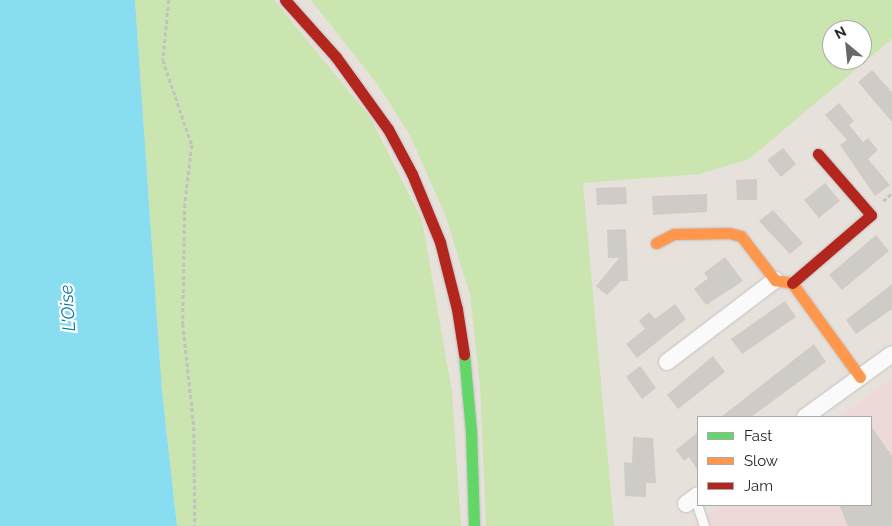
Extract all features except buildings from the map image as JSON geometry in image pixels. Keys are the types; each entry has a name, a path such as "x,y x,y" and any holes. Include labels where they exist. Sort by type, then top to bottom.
{"main road":[{"path":"285,0 336,57 388,129 412,174 440,242 457,309 465,361 471,431 474,526"},
{"path":"792,283 871,215 818,154"},
{"path":"656,243 674,234 735,234 750,245 775,280 792,283 860,377"}],"street":[{"path":"667,362 775,280"},
{"path":"806,416 892,354"}],"lane":[{"path":"693,499 704,526"}],"path":[{"path":"169,0 163,60 192,145 185,204 183,324 194,427 195,526"}],"shaded area":[{"path":"892,378 892,526 692,526 720,506 872,506 872,416 840,416"}],"green space":[{"path":"135,0 274,0 370,117 422,220 452,392 461,526 177,526 162,391"},
{"path":"311,0 892,0 892,39 872,56 872,20 822,20 822,70 855,70 749,159 700,174 583,183 614,526 486,526 480,386 470,295 446,217 410,135 378,85"}],"water":[{"name":"L'Oise","path":"0,0 135,0 162,391 177,526 0,526"}],"traffic: fast":[{"path":"464,354 471,431 474,526"}],"traffic: slow":[{"path":"656,243 674,234 729,233 741,236 775,280 792,283 860,377"}],"traffic: jam":[{"path":"285,0 336,57 388,129 412,174 440,242 457,309 464,354"},
{"path":"792,283 871,215 818,154"}]}
